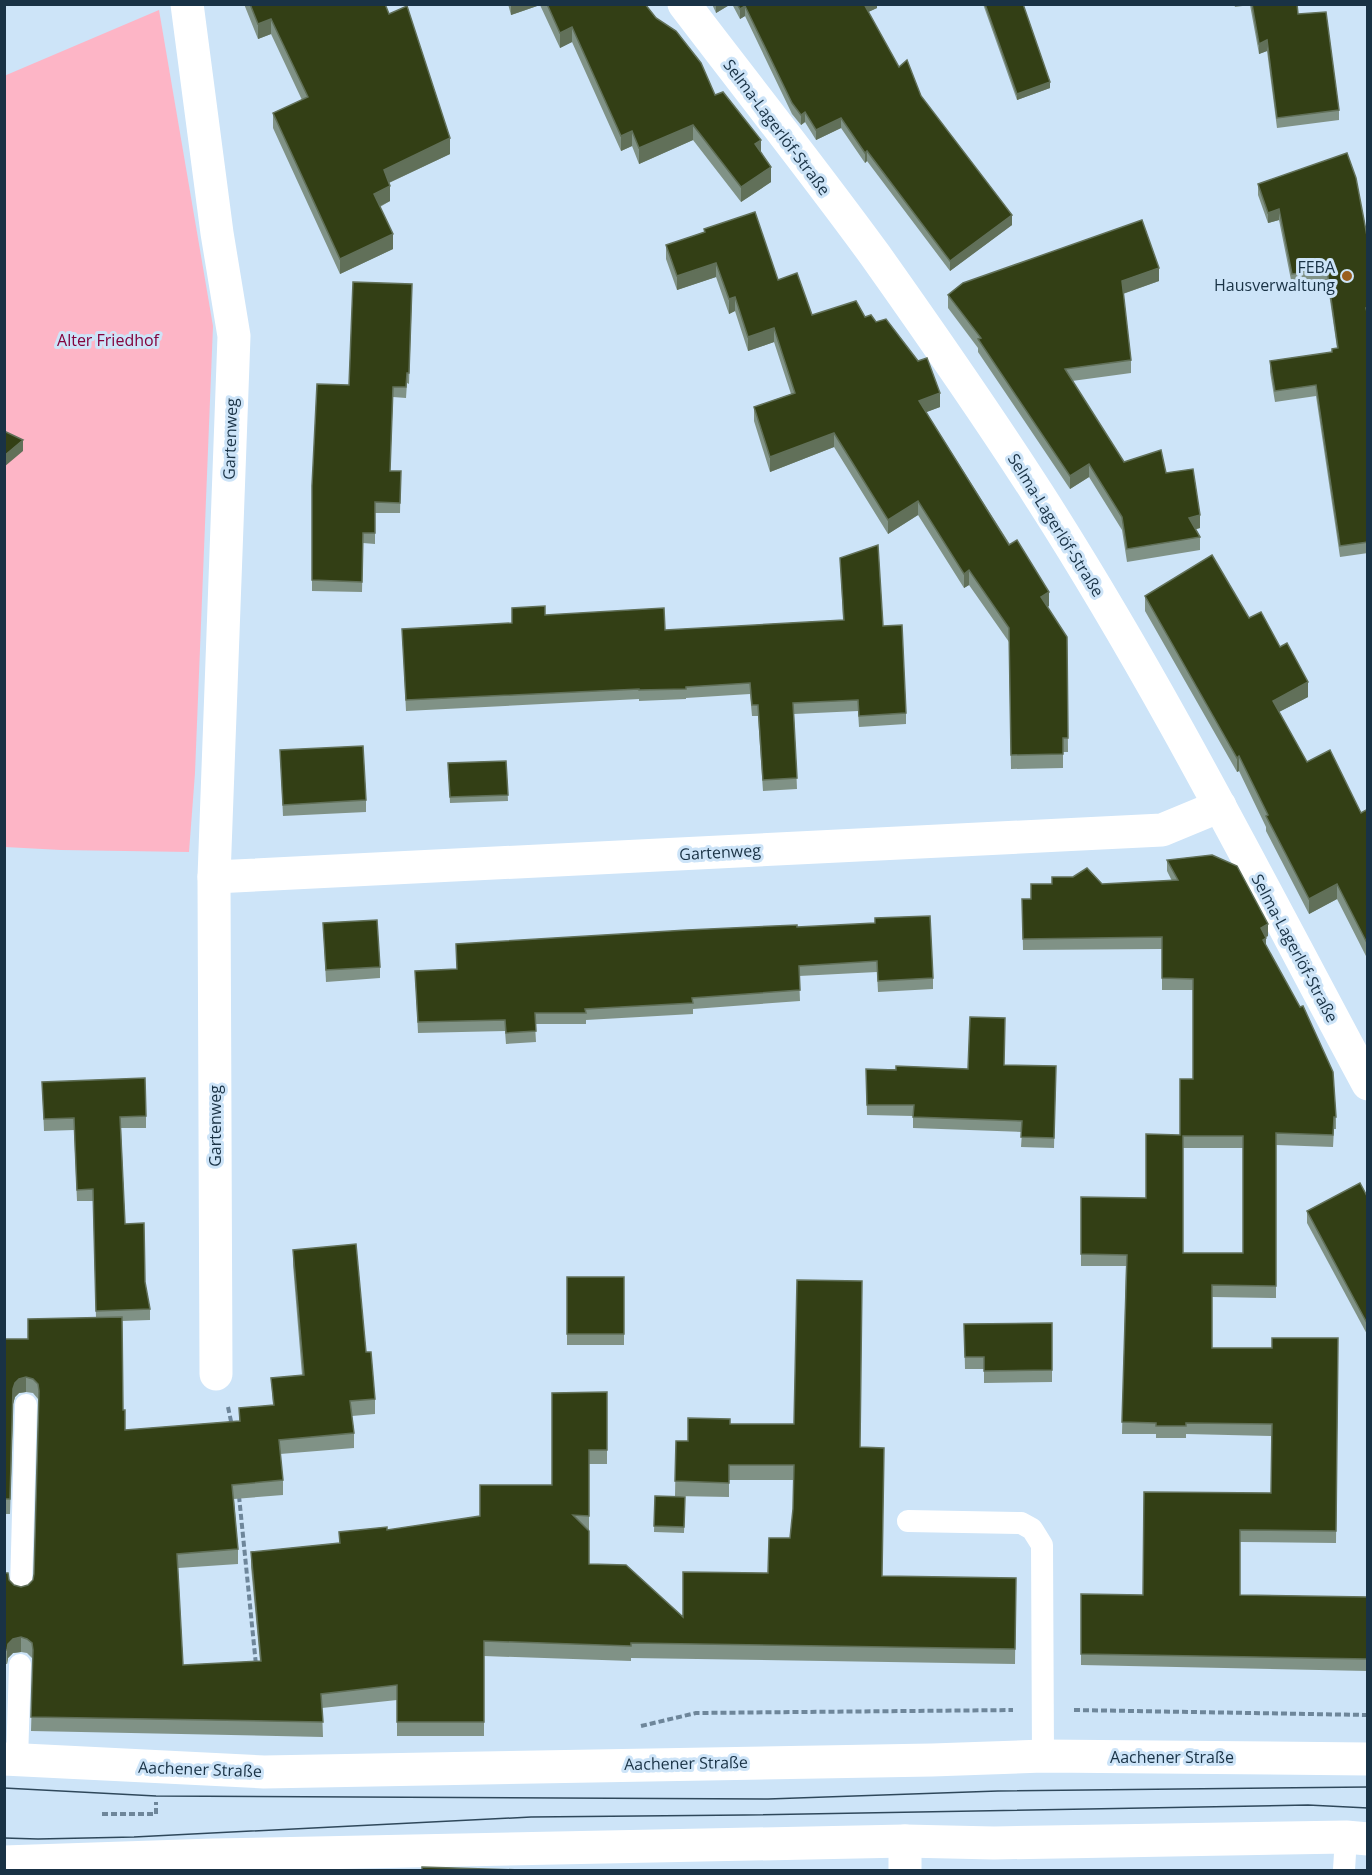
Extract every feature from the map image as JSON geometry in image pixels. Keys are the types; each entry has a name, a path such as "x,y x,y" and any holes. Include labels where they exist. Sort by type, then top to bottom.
{"street":[{"name":"Gartenweg","path":"187,4 217,233 234,336 214,877 216,1374"},
{"name":"Selma-Lagerlöf-Straße","path":"684,4 866,244 958,374 1046,506 1131,648 1220,806 1368,1084"},
{"name":"Gartenweg","path":"214,877 1162,830 1220,806"},
{"name":"Aachener Straße","path":"11,1759 264,1772 1043,1756 1368,1760"},
{"path":"4,1862 212,1863 905,1856 994,1843 1357,1838"}],"lane":[{"path":"21,1588 26,1405"},
{"path":"908,1521 1021,1523 1032,1529 1042,1545 1043,1756"},
{"path":"11,1759 20,1665"},
{"path":"1344,1870 1357,1838"}],"path":[{"path":"216,1374 231,1415 232,1427"},
{"path":"238,1485 256,1671"}],"green space":[{"name":"Alter Friedhof","path":"159,10 213,326 195,773 189,852 5,847 4,76"}],"building":[{"path":"250,4 385,4 389,14 407,6 450,138 384,170 390,186 374,194 393,234 340,259 273,113 308,97 271,19 258,24"},
{"path":"547,4 645,4 656,18 676,31 701,63 715,95 723,92 761,140 755,144 771,167 741,187 693,125 639,148 632,131 621,136 572,27 560,33"},
{"path":"737,4 864,4 899,67 907,60 921,96 1012,215 950,261 867,151 865,153 841,118 816,130 805,112 801,115 792,103 745,6 740,9"},
{"path":"985,4 1023,4 1050,82 1017,94"},
{"path":"1252,4 1297,4 1298,14 1326,12 1339,110 1277,118 1267,40 1259,44"},
{"path":"1347,153 1356,178 1368,241 1368,307 1366,308 1368,316 1368,542 1340,546 1316,385 1275,391 1270,361 1332,352 1332,349 1338,348 1327,270 1292,274 1279,209 1268,213 1258,184"},
{"path":"755,212 778,280 797,273 812,315 856,301 865,317 871,315 876,322 886,319 918,361 927,358 940,393 919,401 1009,545 1017,540 1049,592 1041,597 1067,637 1068,738 1063,738 1063,754 1011,755 1009,628 969,570 964,574 918,501 888,520 834,433 770,457 754,407 795,393 774,328 748,337 735,297 729,299 716,263 677,276 666,245"},
{"path":"1142,220 1159,268 1122,281 1131,360 1065,369 1124,462 1161,450 1166,473 1193,469 1200,515 1189,518 1200,537 1127,549 1122,517 1089,464 1070,476 978,339 981,338 948,295 963,283"},
{"path":"353,282 412,284 409,373 407,373 406,387 393,387 390,471 401,471 400,503 375,502 375,533 363,533 362,582 312,580 312,486 317,384 349,385"},
{"path":"4,431 23,440 4,456"},
{"path":"878,545 883,626 902,625 906,713 859,716 858,700 793,703 797,778 763,780 758,705 752,705 750,683 686,687 686,689 639,689 406,700 402,629 512,623 512,608 545,606 545,615 664,608 665,630 844,620 840,558"},
{"path":"1212,555 1249,618 1261,612 1280,647 1287,643 1308,682 1273,701 1307,762 1330,750 1361,813 1368,809 1368,945 1337,884 1309,899 1266,816 1268,815 1239,756 1237,758 1145,596"},
{"path":"363,746 366,800 283,805 280,750"},
{"path":"506,761 508,795 450,797 448,763"},
{"path":"1212,855 1237,866 1268,924 1261,928 1266,938 1263,940 1300,1007 1303,1006 1333,1072 1336,1117 1334,1117 1333,1135 1276,1133 1276,1286 1212,1285 1212,1348 1272,1348 1272,1338 1338,1338 1336,1531 1240,1530 1240,1595 1368,1597 1368,1659 1081,1654 1081,1594 1143,1595 1144,1492 1271,1493 1272,1424 1186,1423 1186,1426 1156,1426 1156,1423 1122,1422 1127,1255 1081,1254 1081,1197 1146,1198 1146,1134 1180,1135 1180,1079 1193,1079 1193,979 1162,978 1162,937 1023,939 1022,899 1031,899 1031,884 1052,884 1052,877 1073,877 1087,868 1102,884 1178,880 1167,860","holes":["1183,1136 1243,1136 1243,1253 1183,1253"]},
{"path":"930,916 933,978 878,981 877,961 799,966 800,990 692,998 693,1003 585,1009 586,1013 535,1013 536,1031 506,1033 505,1020 418,1022 415,971 457,969 456,944 687,930 875,923 875,918"},
{"path":"377,920 380,967 326,970 323,923"},
{"path":"970,1017 1005,1018 1004,1065 1056,1066 1054,1138 1021,1137 1022,1121 913,1117 914,1105 867,1105 866,1069 896,1070 896,1066 968,1069"},
{"path":"145,1078 146,1116 120,1117 125,1224 144,1223 145,1282 150,1309 96,1311 93,1189 77,1190 74,1118 44,1119 42,1082"},
{"path":"1360,1183 1368,1198 1368,1325 1307,1211"},
{"path":"356,1244 366,1352 371,1352 375,1399 350,1401 354,1433 279,1440 283,1480 232,1485 238,1549 177,1554 183,1665 261,1661 251,1552 340,1543 339,1532 387,1527 387,1530 480,1516 480,1485 552,1485 552,1393 607,1392 607,1450 589,1450 589,1516 573,1515 589,1531 589,1564 626,1565 683,1617 683,1572 768,1573 769,1538 790,1538 794,1465 729,1465 729,1483 675,1481 676,1441 688,1441 688,1418 730,1419 730,1424 794,1424 797,1280 862,1281 860,1447 884,1448 882,1576 1016,1578 1015,1649 631,1643 631,1646 484,1641 484,1722 397,1722 397,1685 321,1694 323,1722 31,1717 32,1643 21,1637 13,1639 8,1644 7,1650 4,1650 4,1573 8,1573 9,1580 14,1585 21,1587 33,1580 39,1391 38,1384 26,1377 19,1379 13,1389 10,1499 4,1499 4,1339 28,1339 28,1319 122,1317 125,1430 240,1421 239,1408 274,1405 271,1378 304,1375 293,1250"},
{"path":"567,1277 624,1277 624,1334 567,1334"},
{"path":"1052,1323 1052,1370 984,1371 984,1357 965,1357 964,1324"},
{"path":"655,1496 685,1497 684,1527 654,1526"},
{"path":"422,1867 521,1870 422,1870"}],"tram line":[{"path":"4,1788 156,1796 768,1799 998,1791 1368,1787"},
{"path":"4,1838 134,1837 531,1817 1308,1805 1368,1808"}],"place":[{"name":"FEBA Hausverwaltung","path":"1347,276"}]}
